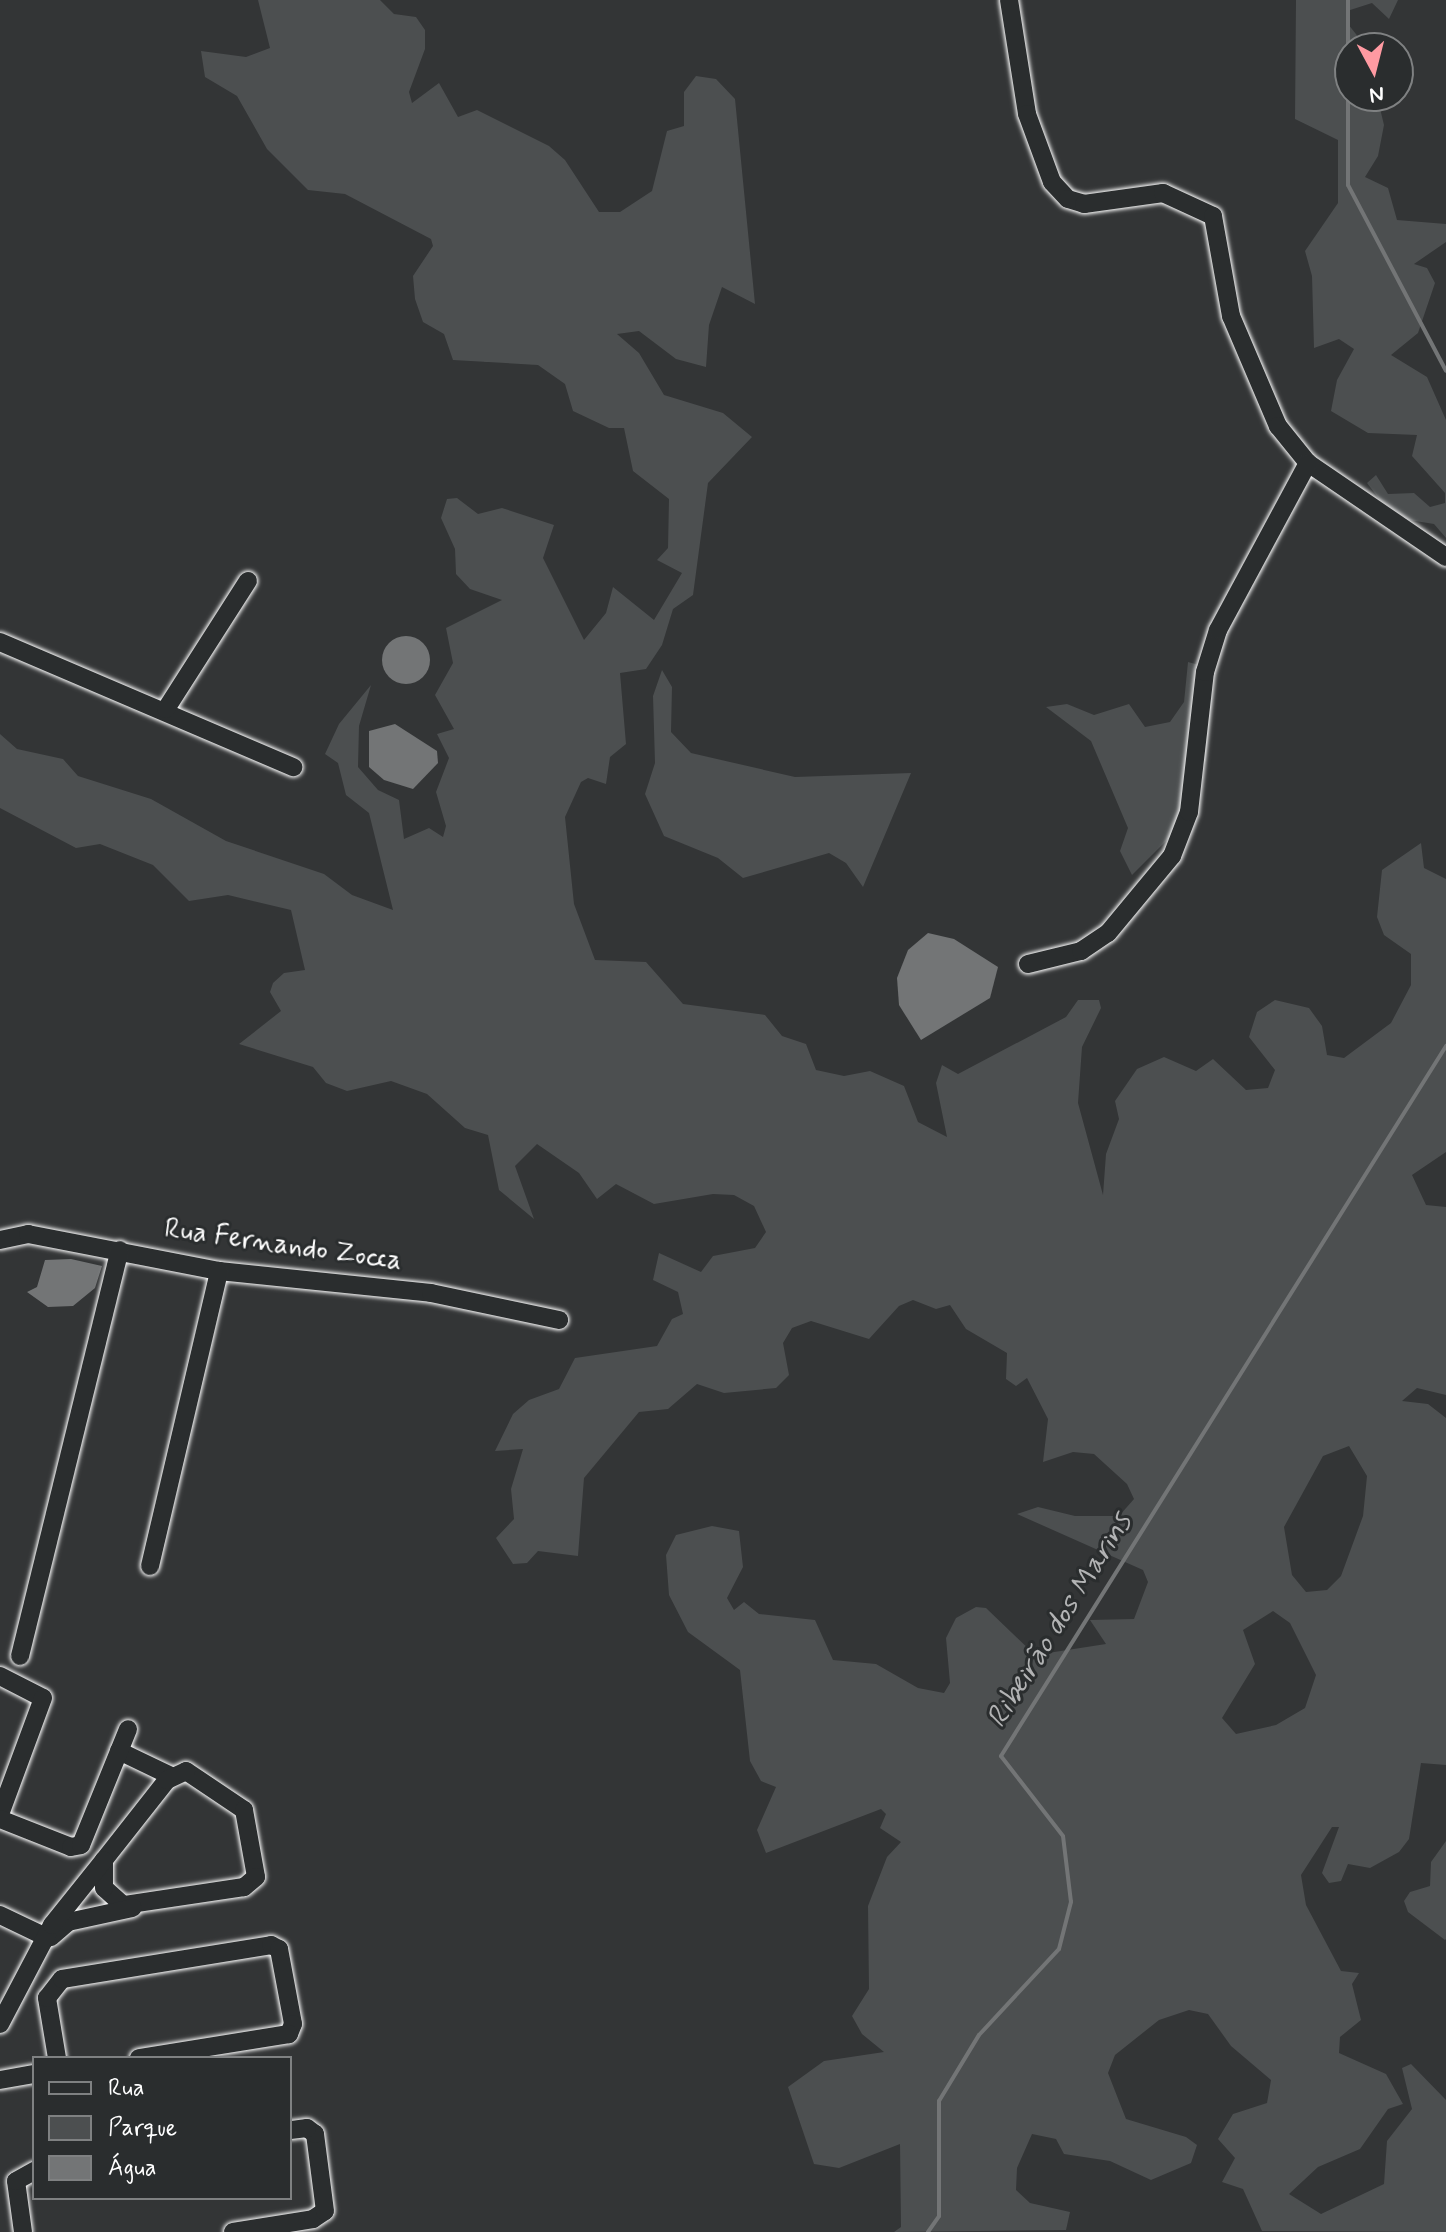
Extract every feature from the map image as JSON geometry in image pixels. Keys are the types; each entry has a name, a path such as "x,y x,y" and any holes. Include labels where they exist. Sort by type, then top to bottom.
{"street":[{"path":"1009,0 1027,114 1052,182 1084,204 1163,193 1213,216 1231,316 1252,372 1278,426 1308,463 1446,557"},
{"path":"1028,964 1081,951 1108,933 1172,856 1189,812 1205,672 1218,630 1308,463"},
{"path":"166,709 248,581"},
{"path":"0,642 166,709 293,767"},
{"name":"Rua Fernando Zocca","path":"0,1240 28,1234 219,1271 431,1293 559,1320"},
{"path":"20,1656 120,1250"},
{"path":"150,1566 219,1271"},
{"path":"0,1676 43,1698 0,1817 78,1847 128,1729"},
{"path":"48,1938 68,1922 244,1887 257,1872 249,1820 236,1800 196,1774 171,1776 119,1751"},
{"path":"0,2024 48,1938 104,1860 171,1776"},
{"path":"104,1860 104,1888 132,1908"},
{"path":"2,1922 48,1938"},
{"path":"57,2056 47,1998 62,1979 271,1945 279,1949 293,2024 289,2034 152,2056"},
{"path":"0,2080 32,2074"},
{"path":"233,2232 313,2219 325,2211 315,2134 307,2128 292,2130"},
{"path":"23,2232 16,2181 32,2172"}],"green space":[{"path":"258,0 380,0 394,14 416,17 425,30 425,49 409,92 412,103 439,83 458,117 477,110 549,146 565,160 599,212 620,212 652,191 667,131 684,126 684,92 696,76 716,79 735,99 755,304 722,287 709,325 706,367 676,359 639,331 617,334 639,353 664,395 723,413 752,437 708,483 693,595 673,609 662,645 646,669 620,673 626,744 610,757 606,784 588,778 581,782 565,817 574,904 595,960 646,962 683,1004 765,1015 782,1036 806,1044 816,1070 844,1076 870,1071 904,1086 918,1122 947,1137 936,1083 942,1065 958,1074 1066,1017 1078,1000 1099,1000 1101,1008 1082,1047 1078,1103 1103,1195 1106,1154 1119,1119 1115,1101 1137,1069 1164,1057 1196,1071 1213,1059 1246,1090 1268,1088 1275,1070 1249,1037 1257,1012 1275,1000 1309,1008 1322,1026 1327,1055 1344,1058 1391,1023 1411,985 1411,954 1384,935 1377,917 1382,870 1421,843 1424,868 1446,879 1446,1152 1412,1175 1426,1205 1446,1207 1446,1395 1417,1388 1402,1401 1428,1404 1446,1418 1446,1765 1421,1763 1409,1839 1399,1852 1370,1868 1348,1864 1341,1881 1329,1883 1322,1873 1339,1827 1332,1827 1301,1875 1306,1905 1341,1971 1359,1973 1352,1984 1361,2020 1340,2037 1339,2053 1386,2074 1403,2104 1388,2109 1360,2149 1318,2167 1289,2194 1321,2214 1384,2184 1387,2141 1412,2109 1402,2068 1411,2064 1446,2100 1446,2232 1262,2231 1243,2189 1222,2182 1235,2158 1218,2139 1233,2114 1267,2103 1271,2080 1231,2046 1208,2014 1189,2010 1159,2020 1115,2055 1108,2073 1126,2119 1186,2137 1197,2145 1191,2163 1151,2180 1110,2161 1064,2154 1056,2139 1032,2134 1017,2168 1016,2190 1030,2203 1070,2212 1066,2230 894,2232 901,2227 900,2144 839,2168 814,2164 788,2087 824,2061 884,2052 862,2034 852,2016 869,1989 868,1906 887,1857 901,1842 880,1828 886,1814 881,1809 766,1853 757,1830 776,1787 761,1781 750,1761 740,1670 688,1632 669,1595 666,1555 676,1535 712,1526 739,1531 743,1567 727,1598 734,1610 744,1602 759,1614 815,1620 833,1660 876,1664 918,1688 944,1693 950,1683 946,1638 956,1618 976,1607 986,1608 1035,1655 1106,1644 1090,1620 1134,1619 1148,1582 1143,1570 1017,1514 1038,1507 1075,1516 1119,1516 1134,1499 1127,1484 1094,1454 1073,1452 1043,1462 1048,1419 1027,1378 1016,1386 1006,1379 1007,1353 966,1329 950,1305 936,1309 913,1300 899,1306 869,1339 811,1321 792,1328 783,1343 789,1375 776,1388 724,1393 697,1384 668,1409 639,1412 584,1478 578,1556 538,1551 527,1563 513,1564 496,1538 514,1519 511,1489 523,1449 495,1451 513,1414 529,1400 559,1389 575,1358 657,1346 672,1319 683,1314 678,1292 653,1280 659,1253 701,1272 713,1256 755,1248 766,1232 754,1206 734,1195 713,1194 654,1204 616,1184 597,1199 579,1173 537,1144 515,1166 534,1219 499,1190 488,1135 465,1128 427,1094 391,1081 347,1091 326,1083 313,1067 239,1044 281,1011 270,992 273,983 284,973 305,970 291,910 228,895 189,901 153,865 100,844 76,848 0,808 0,734 17,749 63,759 78,776 151,799 226,841 324,874 352,895 393,910 369,813 346,795 338,763 325,754 339,724 371,685 359,726 358,767 378,790 399,800 404,839 429,828 443,837 446,826 436,792 449,758 437,734 454,729 435,695 453,663 446,628 502,600 470,589 456,574 455,549 441,518 447,499 457,498 478,514 502,508 554,525 543,558 584,640 606,613 613,587 654,620 682,573 657,560 668,548 669,499 633,471 624,428 609,428 573,411 565,384 538,365 453,360 444,334 423,322 415,299 413,276 433,246 431,239 345,194 308,190 267,149 237,96 205,77 201,51 246,57 270,48","holes":["1349,1446 1367,1476 1363,1516 1341,1576 1327,1590 1306,1592 1292,1575 1284,1527 1323,1456","1273,1611 1290,1623 1316,1675 1305,1708 1276,1725 1236,1734 1222,1718 1255,1664 1243,1630"]},
{"path":"1296,0 1398,0 1389,19 1372,3 1347,11 1348,24 1354,32 1334,32 1334,112 1381,112 1384,125 1378,156 1365,177 1388,188 1397,220 1446,224 1446,242 1414,264 1427,268 1435,283 1418,333 1391,355 1427,377 1446,420 1446,538 1434,524 1409,520 1380,500 1367,483 1376,475 1388,494 1414,493 1430,507 1445,503 1445,493 1412,456 1417,435 1368,433 1331,411 1337,380 1354,349 1339,339 1314,348 1312,276 1305,251 1338,203 1338,140 1295,119"},
{"path":"1188,662 1199,665 1212,701 1206,760 1178,829 1132,875 1120,851 1128,828 1091,741 1046,707 1067,704 1094,715 1129,704 1145,727 1170,722 1184,702"},
{"path":"662,670 672,687 671,732 691,753 795,777 911,773 863,887 846,863 829,853 743,878 718,858 664,836 645,794 655,763 653,696"},
{"path":"1446,1841 1445,1940 1408,1912 1404,1901 1410,1892 1430,1886 1431,1862"}],"water":[{"path":"406,636 423,643 430,660 423,677 406,684 389,677 382,660 389,643"},
{"path":"395,724 437,751 438,763 413,789 384,780 369,767 369,731"},
{"path":"928,933 954,939 998,967 990,998 921,1040 899,1005 897,978 908,950"},
{"path":"71,1259 102,1266 95,1288 73,1306 48,1307 27,1292 37,1287 45,1260"}],"waterway":[{"name":"Ribeirão dos Marins","path":"1348,0 1348,185 1446,371"},
{"name":"Ribeirão dos Marins","path":"928,2232 939,2216 939,2101 979,2035 1059,1949 1071,1902 1063,1836 1001,1756 1446,1046"}]}
